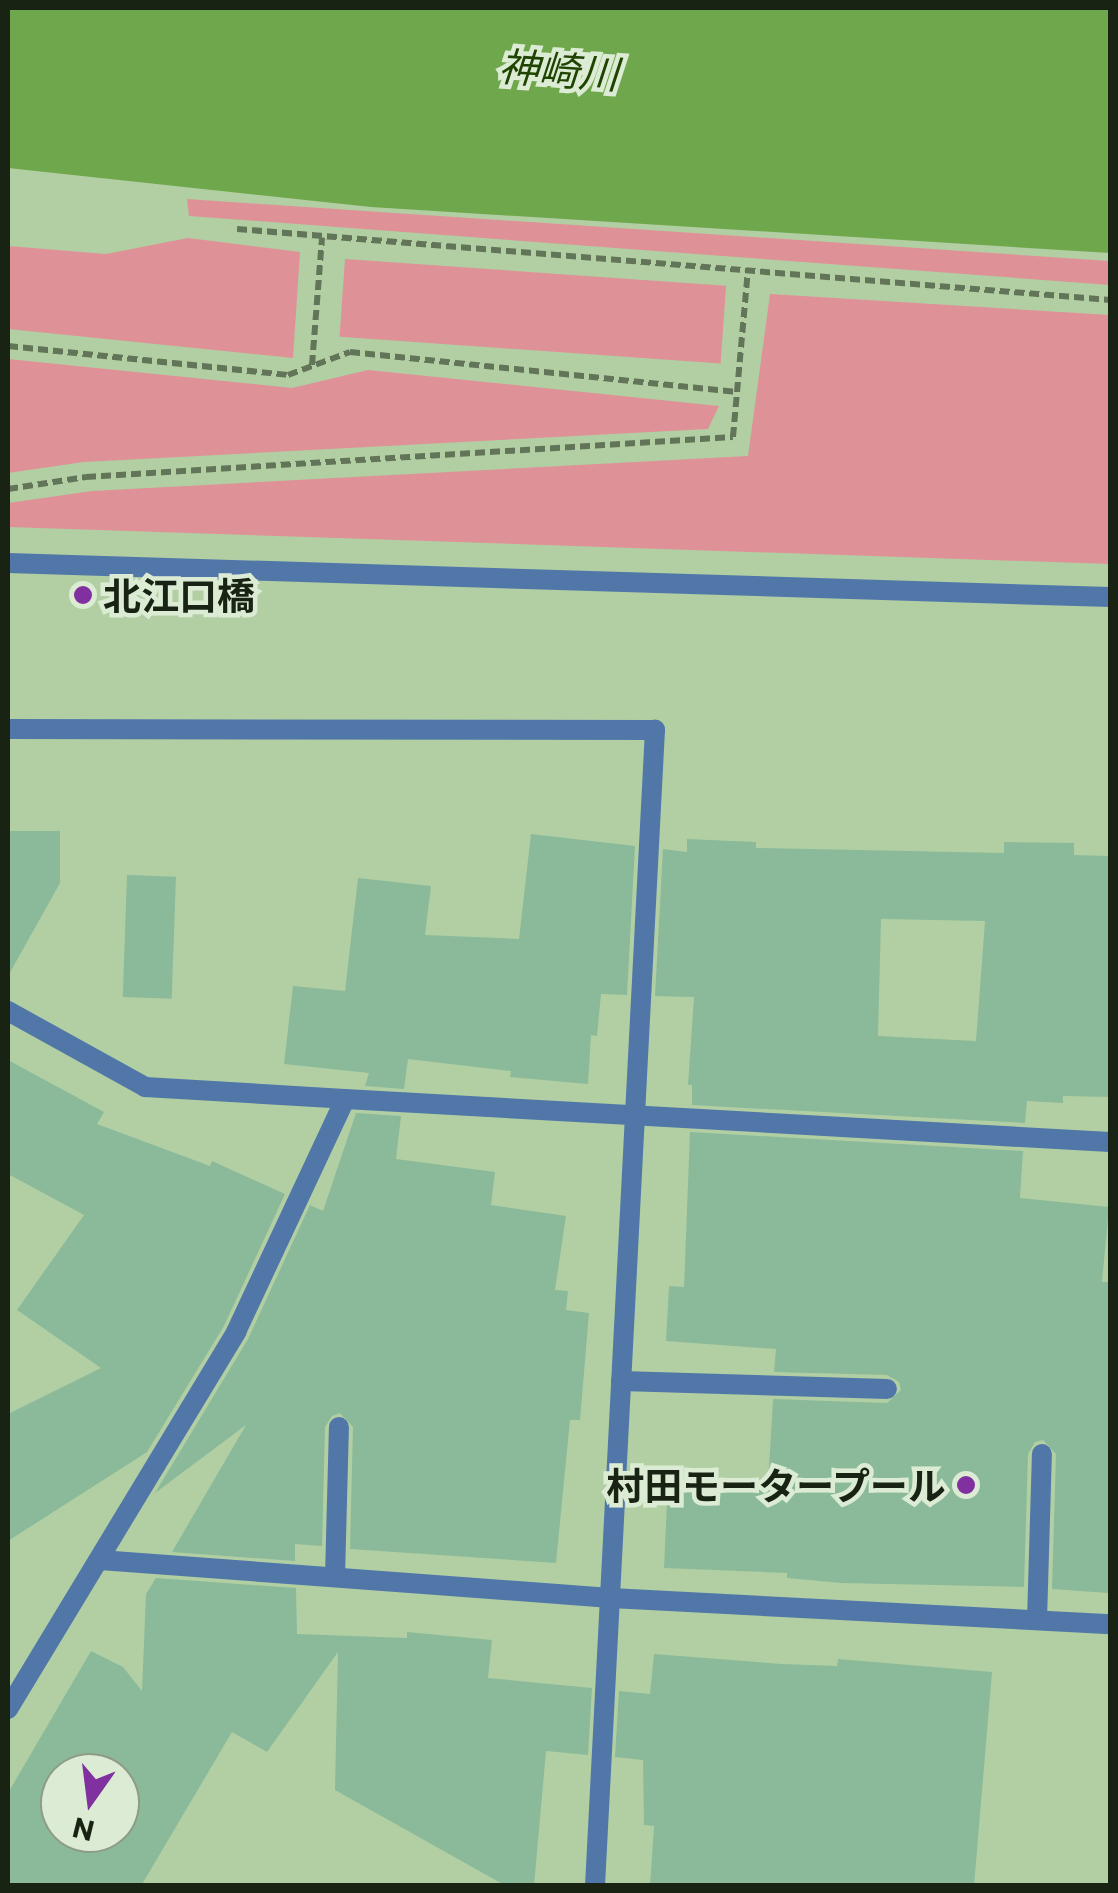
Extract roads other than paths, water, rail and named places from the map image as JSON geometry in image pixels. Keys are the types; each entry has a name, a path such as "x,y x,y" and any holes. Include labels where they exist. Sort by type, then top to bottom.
{"street":[{"path":"8,564 1110,597"},
{"path":"8,728 655,730 595,1886"},
{"path":"8,1011 145,1087 1110,1142"},
{"path":"8,1709 236,1332 345,1100"},
{"path":"621,1381 886,1389"},
{"path":"335,1577 340,1427"},
{"path":"1037,1620 1042,1454"},
{"path":"100,1560 611,1598 1110,1624"}],"water":[{"name":"神崎川","path":"8,8 1110,8 1110,253 371,207 8,168"}],"place":[{"name":"北江口橋","path":"83,595"},
{"name":"村田モータープール","path":"966,1485"}]}
